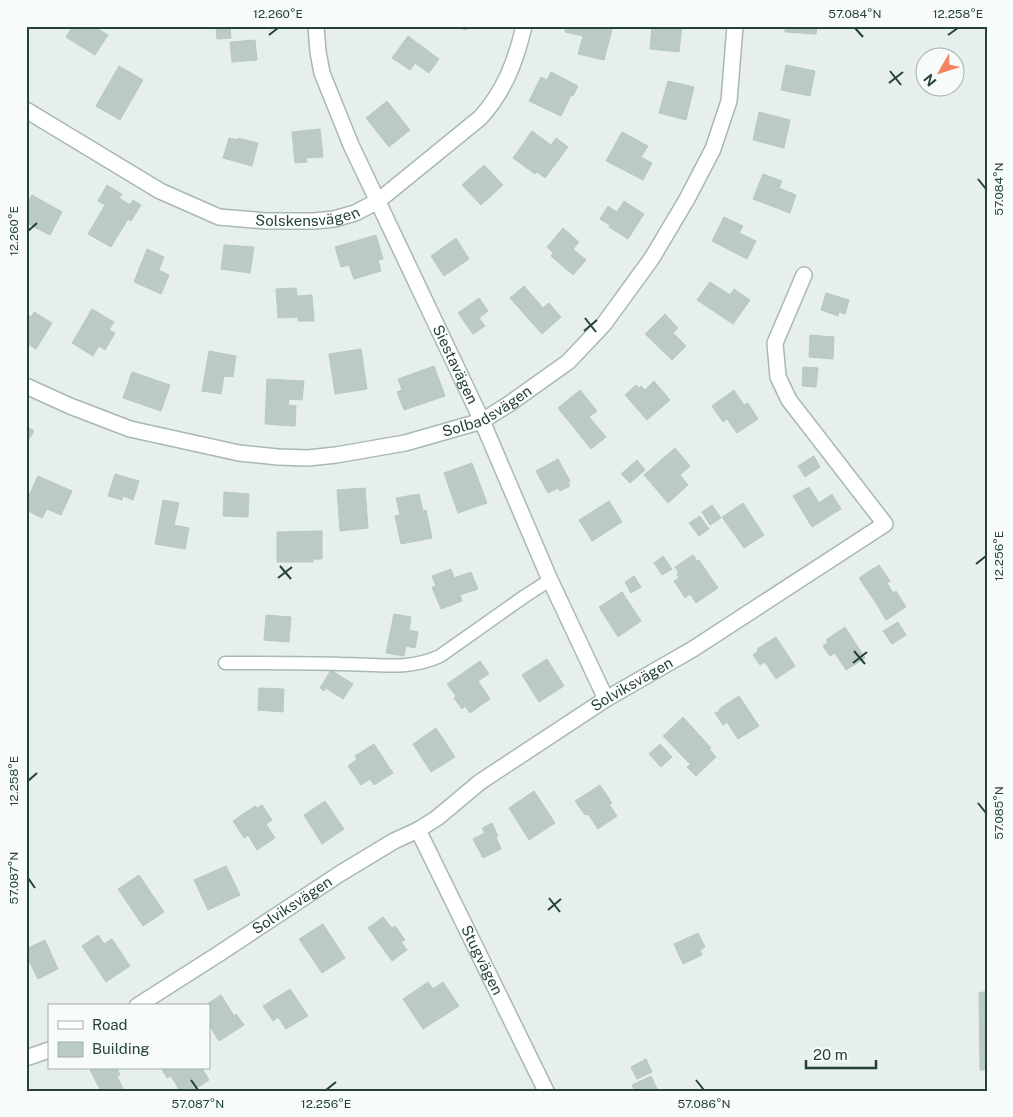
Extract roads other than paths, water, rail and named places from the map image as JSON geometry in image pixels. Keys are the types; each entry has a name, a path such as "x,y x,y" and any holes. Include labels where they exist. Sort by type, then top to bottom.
{"street":[{"name":"Siestavägen","path":"316,26 318,52 324,80 351,145 482,421 550,580 606,699"},
{"name":"Solskensvägen","path":"26,110 160,191 218,217 266,221 334,219 355,213 378,201 466,131 492,104 501,91 510,72 524,26"},
{"name":"Solbadsvägen","path":"26,386 70,406 130,429 239,453 278,457 308,458 336,455 405,443 482,421 568,362 604,324 652,258 687,199 713,149 729,101 736,26"},
{"name":"Solviksvägen","path":"140,1004 341,873 418,830 436,818 480,782 606,699 693,649 885,524 788,400 778,377 775,343 804,275"},
{"name":"Stugvägen","path":"418,830 546,1091"},
{"path":"26,1058 48,1050"}],"lane":[{"path":"225,663 364,664 395,667 428,662 447,652 550,580"}]}
